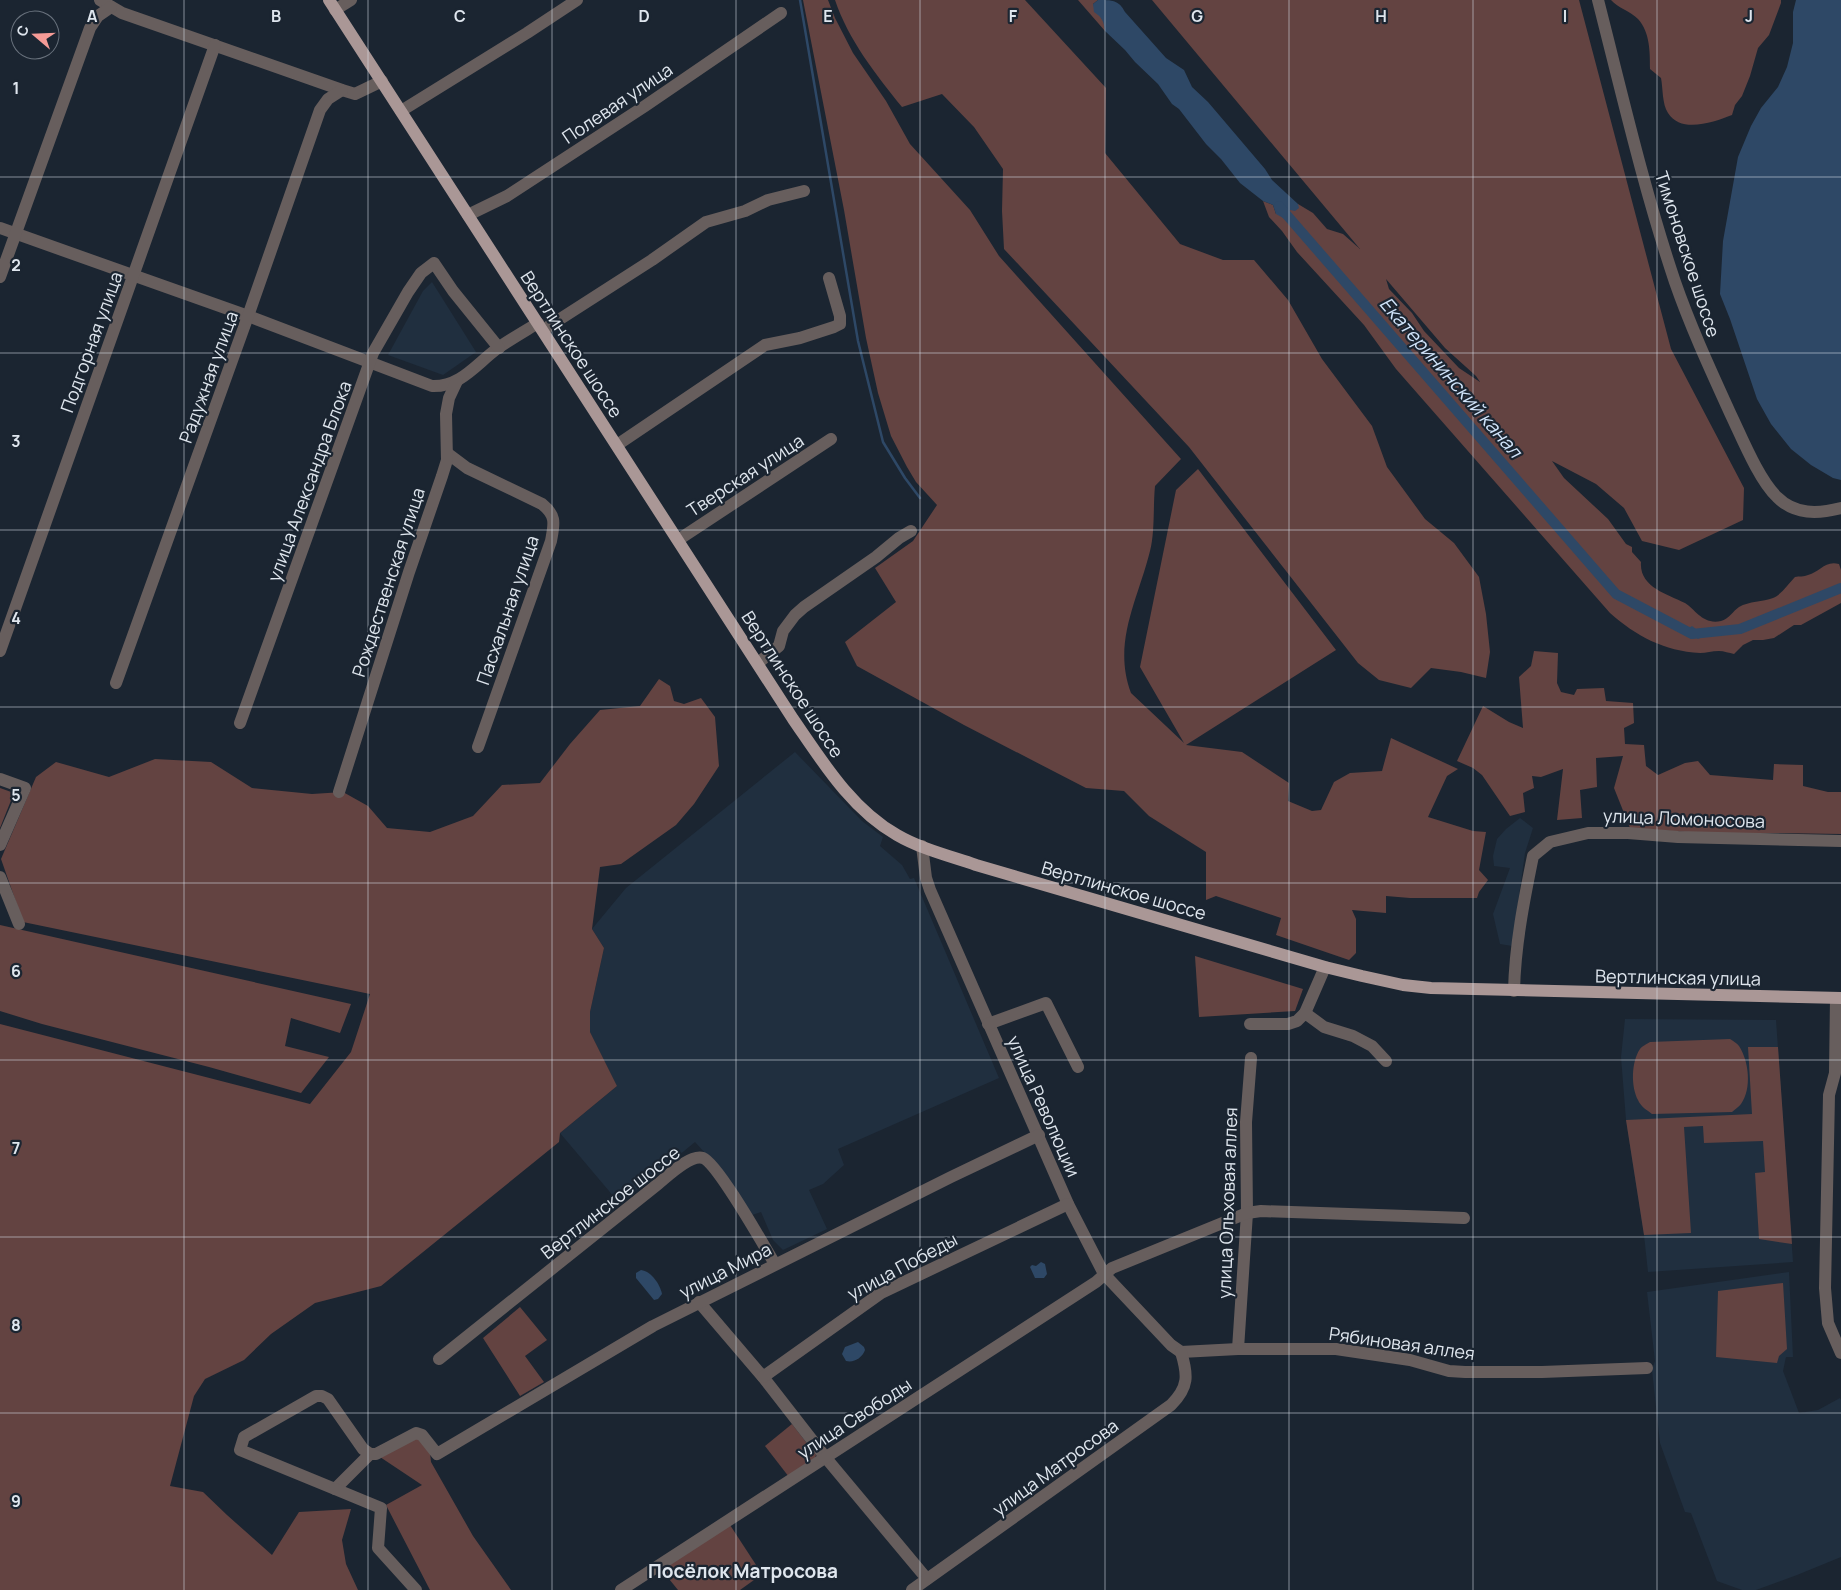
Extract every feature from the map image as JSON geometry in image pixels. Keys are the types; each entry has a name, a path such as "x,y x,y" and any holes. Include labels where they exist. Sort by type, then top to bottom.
{"main road":[{"name":"Вертлинское шоссе","path":"332,5 820,759 851,797 886,828 906,840 976,865 1326,966 1403,985 1514,991"},
{"name":"Вертлинская улица","path":"1514,991 1839,998"}],"street":[{"path":"332,5 351,0"},
{"path":"401,110 519,39 578,0"},
{"name":"Тимоновское шоссе","path":"1598,0 1632,131 1673,274 1702,352 1738,429 1766,485 1785,504 1806,512 1826,512 1841,508"},
{"path":"0,277 90,28 105,4 355,94 382,82"},
{"name":"Полевая улица","path":"468,215 515,191 645,106 780,13"},
{"name":"Подгорная улица","path":"0,650 215,45"},
{"name":"Радужная улица","path":"116,683 320,110 328,99 342,90"},
{"path":"0,228 248,316 432,386 447,385 457,381 499,348 541,327 652,260 706,222 745,211 768,200 804,191"},
{"name":"улица Александра Блока","path":"240,723 373,353 421,273 434,263 452,291 499,348"},
{"path":"617,445 765,345 800,338 834,328 840,324 840,316 829,278"},
{"name":"Рождественская улица","path":"339,792 447,460 446,414 449,398 457,381"},
{"name":"Тверская улица","path":"678,540 831,439"},
{"name":"Пасхальная улица","path":"446,454 467,468 542,504 549,510 554,521 551,541 478,747"},
{"path":"758,663 779,646 783,631 795,615 804,607 911,531"},
{"path":"0,779 25,788 0,845"},
{"name":"улица Ломоносова","path":"1514,991 1523,905 1532,856 1550,842 1588,833 1841,841"},
{"name":"улица Революции","path":"922,846 926,878 930,890 1068,1204 1104,1274 1171,1345 1181,1352"},
{"path":"0,877 19,924"},
{"path":"1250,1024 1288,1024 1298,1021 1305,1013 1326,966"},
{"path":"1839,998 1835,1072 1837,1082 1829,1095 1825,1288 1828,1323 1841,1353"},
{"path":"988,1024 1046,1003 1078,1067"},
{"path":"1305,1013 1324,1027 1352,1036 1372,1046 1386,1060"},
{"name":"улица Ольховая аллея","path":"1238,1349 1247,1213 1246,1122 1251,1058"},
{"name":"улица Мира","path":"370,1454 376,1454 416,1433 422,1435 437,1454 653,1326 951,1176 1039,1135"},
{"name":"Вертлинское шоссе","path":"439,1359 683,1164 695,1157 704,1159 714,1168 775,1264"},
{"name":"улица Победы","path":"763,1376 881,1293 1068,1204"},
{"name":"улица Свободы","path":"622,1590 1096,1282 1112,1268 1247,1213 1261,1211 1464,1218"},
{"path":"699,1302 763,1376 826,1458 927,1579"},
{"name":"Рябиновая аллея","path":"1181,1352 1238,1349 1336,1349 1410,1360 1457,1371 1542,1372 1647,1368"},
{"name":"улица Матросова","path":"912,1590 1172,1405 1181,1395 1185,1386 1186,1369 1181,1352"},
{"path":"335,1489 370,1454 363,1449 328,1398 316,1396 244,1438 240,1450 381,1508 378,1548 416,1590"}],"shaded area":[{"path":"803,0 828,0 853,53 886,101 910,144 970,210 999,256 1181,459 1155,486 1152,544 1125,639 1126,674 1131,693 1184,743 1140,667 1176,490 1198,469 1336,650 1186,745 1242,752 1289,783 1288,801 1312,811 1321,810 1334,782 1350,773 1382,771 1391,738 1458,769 1447,776 1428,817 1473,831 1486,832 1479,870 1488,880 1477,898 1386,896 1386,913 1352,910 1356,919 1356,953 1349,960 1276,935 1281,918 1216,896 1206,900 1206,852 1149,816 1124,791 1086,788 964,725 857,666 845,642 896,602 875,568 913,541 937,505 916,482 907,467 891,436 878,393"},
{"path":"835,0 1025,0 1106,88 1105,153 1180,244 1223,260 1254,260 1288,300 1322,359 1372,426 1387,467 1425,519 1454,543 1479,577 1486,614 1490,652 1486,678 1431,668 1411,688 1379,680 1358,663 1189,447 1004,249 1002,211 1003,169 974,127 942,94 902,107 855,43"},
{"path":"1078,0 1098,0 1093,4 1104,22 1105,31"},
{"path":"1152,0 1579,0 1671,349 1744,488 1743,520 1679,550 1642,541 1624,508 1596,484 1552,461 1564,478 1608,519 1626,544 1632,547 1632,552 1641,562 1644,578 1649,584 1685,603 1709,621 1724,620 1743,605 1776,596 1795,577 1812,574 1826,565 1834,563 1839,564 1841,570 1841,603 1801,625 1794,625 1774,638 1753,640 1743,645 1734,654 1721,651 1687,652 1674,649 1651,641 1630,629 1610,613 1396,369 1364,325 1297,252 1269,217 1263,201 1273,205 1276,214 1298,208 1298,204 1313,213 1327,229 1343,234 1360,249","holes":["1386,279 1445,348 1476,376 1480,382 1459,368 1424,331 1412,313 1389,289"]},
{"path":"1611,0 1781,0 1781,3 1769,35 1758,48 1750,76 1732,115 1716,121 1689,125 1674,119 1666,109 1661,78 1650,69 1647,36 1642,24 1635,16"},
{"path":"432,282 476,352 443,375 388,355 423,291"},
{"path":"1534,651 1558,653 1557,683 1561,692 1574,695 1577,689 1604,688 1606,701 1633,703 1634,723 1624,728 1625,744 1644,745 1646,766 1658,775 1685,763 1698,761 1710,775 1773,780 1774,764 1803,765 1803,786 1828,792 1841,792 1841,834 1772,833 1726,835 1630,828 1614,788 1623,756 1596,758 1597,787 1580,790 1582,818 1557,820 1563,769 1541,777 1532,776 1534,788 1523,793 1525,812 1510,816 1482,775 1473,768 1457,761 1483,706 1523,728 1519,677 1531,666"},
{"path":"659,679 670,686 674,701 684,704 701,698 715,717 719,766 694,804 676,825 621,864 600,867 592,929 604,948 590,1012 590,1032 617,1086 560,1133 559,1142 381,1286 315,1303 271,1334 244,1360 205,1379 194,1396 170,1486 203,1492 272,1555 299,1512 351,1509 342,1540 346,1564 358,1590 0,1590 0,1024 310,1104 351,1052 370,994 23,922 1,859 36,777 56,762 109,777 155,759 211,762 252,788 312,794 343,792 368,806 387,828 430,832 473,816 502,785 540,783 570,744 600,710 640,706"},
{"path":"795,752 862,821 883,837 880,846 902,865 910,879 914,878 999,1078 838,1149 844,1165 823,1184 809,1190 827,1229 783,1250 773,1240 761,1212 749,1216 725,1175 695,1142 620,1204 560,1133 617,1086 590,1032 590,1012 604,948 592,929 626,888"},
{"path":"0,788 14,793 0,828"},
{"path":"1520,818 1533,828 1525,853 1512,946 1500,944 1493,914 1510,868 1494,866 1493,856 1497,839"},
{"path":"0,925 351,1004 340,1033 291,1018 285,1046 329,1057 301,1093 42,1024 0,1011"},
{"path":"1195,956 1303,989 1295,1011 1199,1017"},
{"path":"1625,1019 1776,1020 1793,1262 1648,1272 1626,1120 1621,1057"},
{"path":"1730,1039 1738,1045 1742,1052 1748,1075 1747,1091 1744,1098 1740,1105 1732,1112 1652,1114 1641,1105 1634,1088 1633,1074 1637,1054 1642,1047 1650,1042"},
{"path":"1748,1047 1778,1047 1792,1244 1759,1239 1755,1173 1765,1172 1763,1141 1704,1143 1703,1126 1684,1127 1691,1233 1644,1235 1626,1120 1752,1114"},
{"path":"1789,1272 1793,1357 1786,1357 1783,1371 1799,1413 1818,1410 1840,1398 1841,1400 1841,1557 1756,1590 1742,1590 1717,1581 1691,1513 1685,1512 1660,1443 1652,1370 1655,1361 1647,1292"},
{"path":"1783,1283 1787,1349 1779,1356 1777,1363 1716,1357 1718,1291"},
{"path":"520,1307 547,1340 525,1356 544,1382 520,1396 483,1338"},
{"path":"792,1424 816,1455 815,1458 789,1477 765,1446"},
{"path":"418,1438 430,1453 431,1462 473,1536 511,1590 430,1590 386,1505 422,1485 380,1457"},
{"path":"730,1525 761,1575 740,1590 678,1590 661,1569"}],"water":[{"path":"1098,0 1118,3 1166,58 1184,70 1192,87 1208,102 1265,169 1272,180 1298,204 1299,208 1295,211 1290,210 1285,219 1276,214 1273,205 1263,201 1240,183 1179,109 1172,104 1158,84 1105,31 1102,20 1094,12 1093,4"},
{"path":"1796,0 1841,0 1841,480 1833,478 1811,465 1791,449 1771,424 1757,399 1720,294 1723,241 1738,157 1751,126 1761,108 1778,87 1787,67 1793,43 1793,12"},
{"path":"1684,626 1689,628 1692,626 1702,630 1704,636 1698,639 1691,633 1685,634 1681,632"},
{"path":"1041,1262 1045,1264 1047,1274 1044,1278 1035,1278 1030,1267 1032,1265 1036,1266"},
{"path":"641,1270 652,1275 657,1282 662,1294 658,1299 654,1300 636,1278 636,1273"},
{"path":"858,1342 864,1347 864,1353 855,1361 846,1361 842,1354 845,1347"}],"waterway":[{"path":"800,0 858,341 883,442 920,498"},
{"name":"Екатерининский канал","path":"1279,206 1616,594 1692,634 1740,629 1841,588"}],"district":[{"name":"Посёлок Матросова","path":"743,1571"}]}
